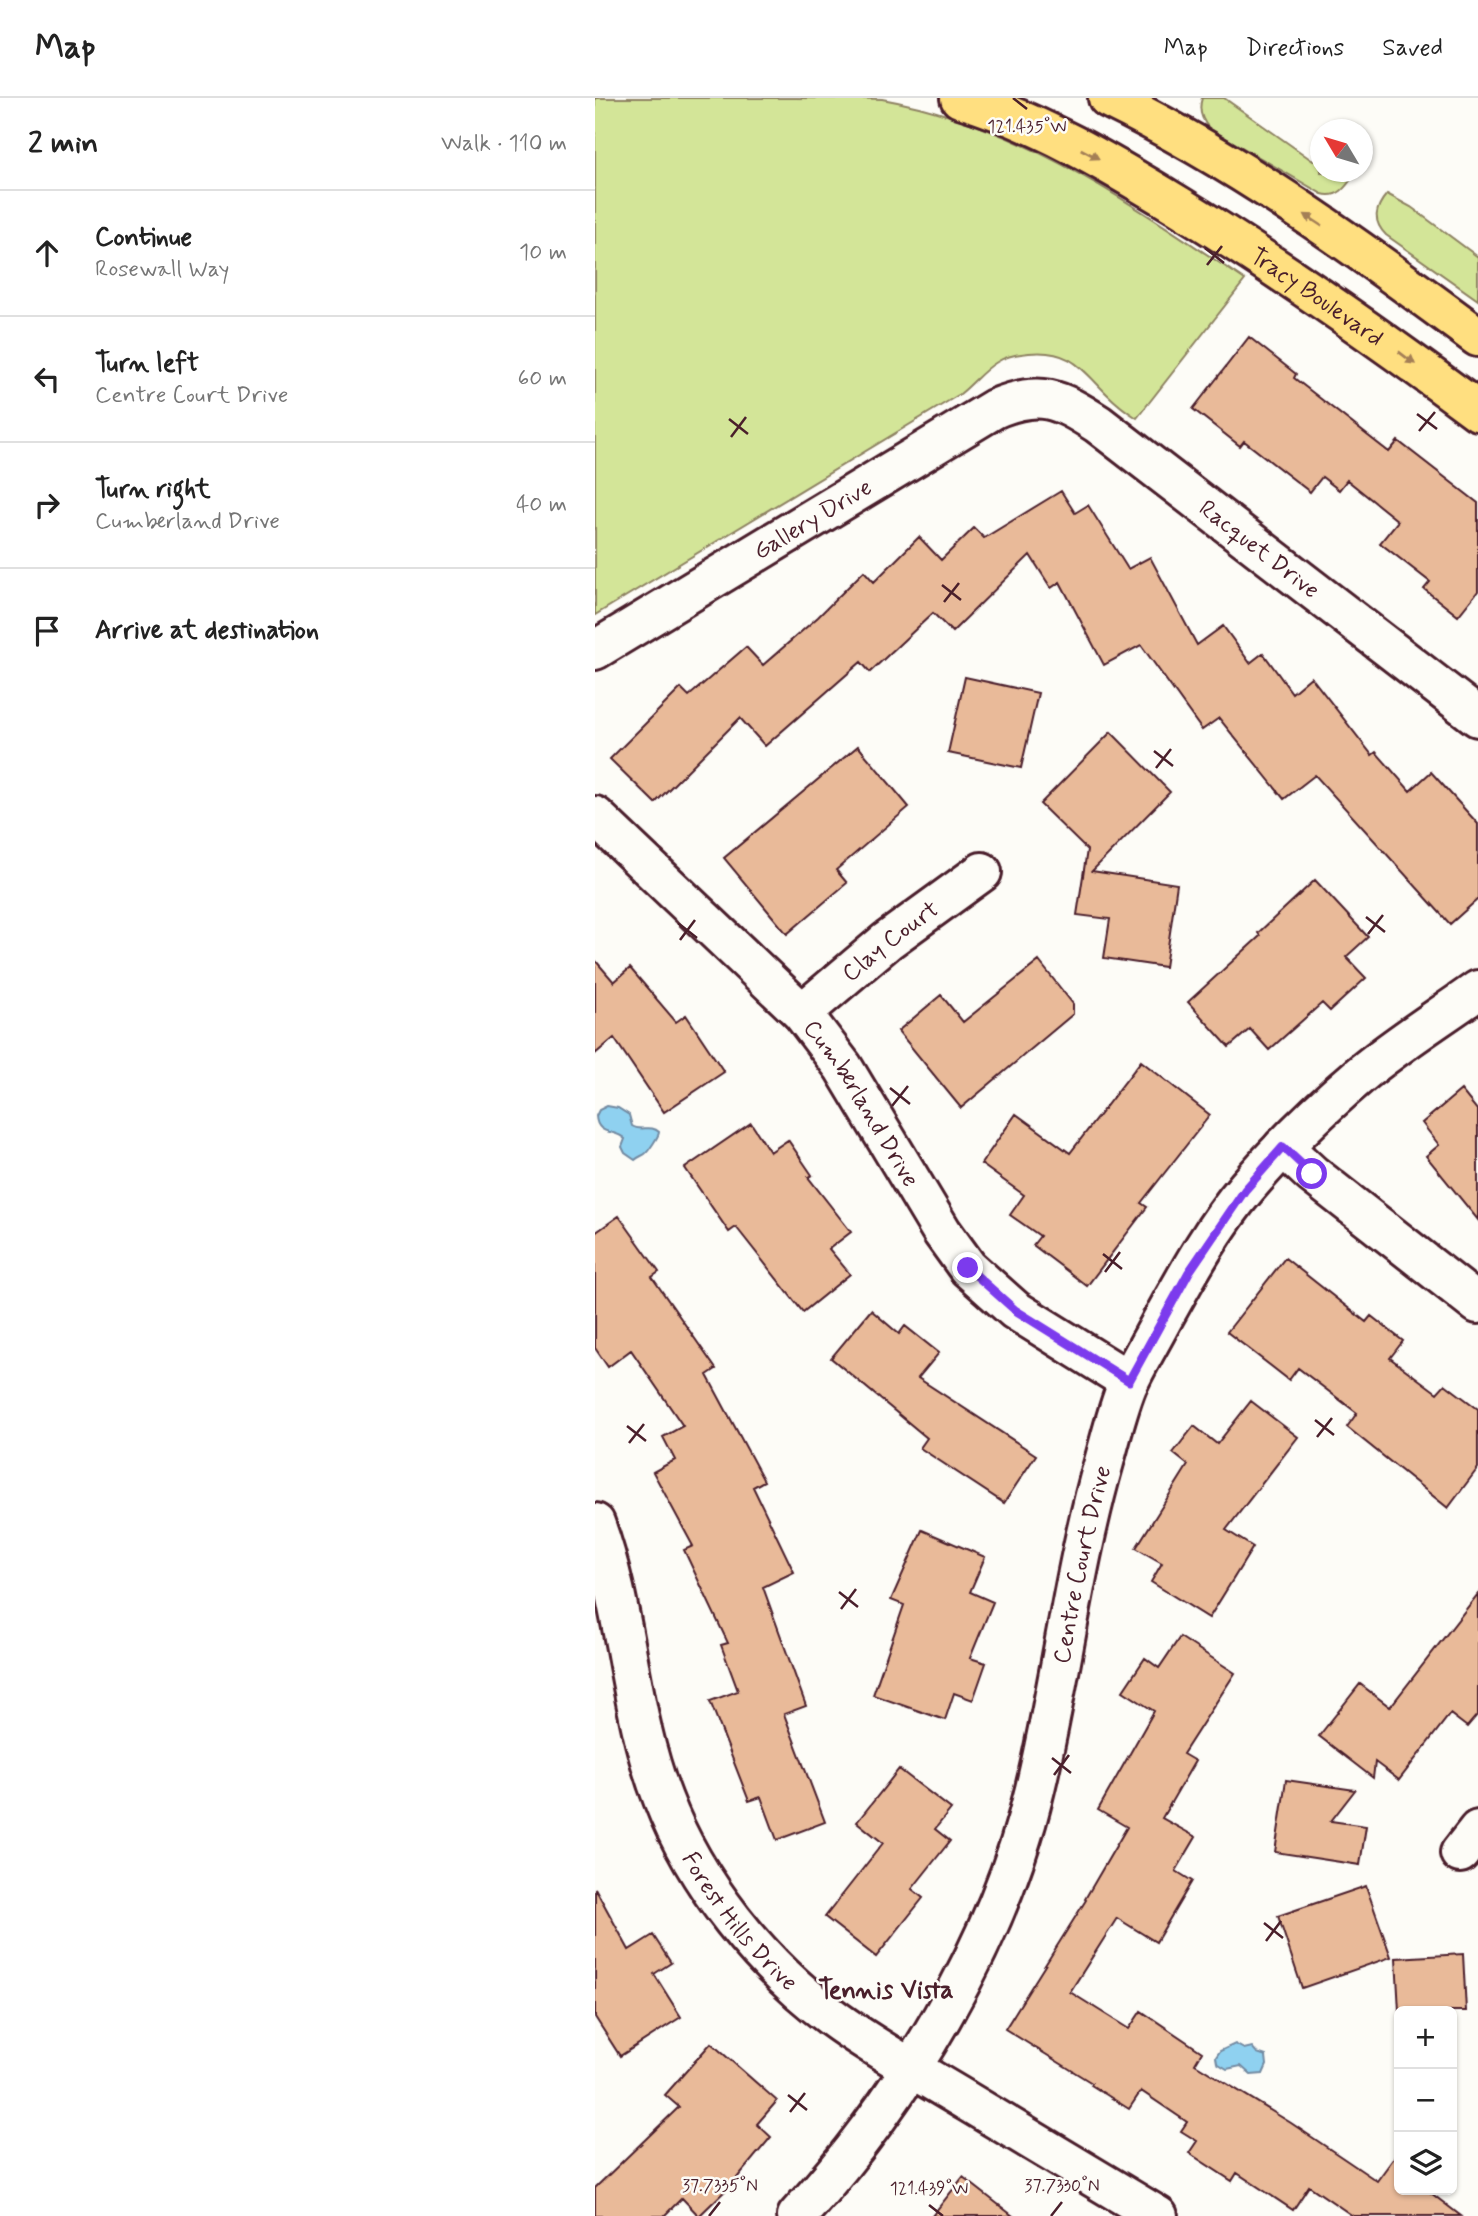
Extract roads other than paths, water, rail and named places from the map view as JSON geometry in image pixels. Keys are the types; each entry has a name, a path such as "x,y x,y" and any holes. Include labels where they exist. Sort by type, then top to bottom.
{"main road":[{"name":"Tracy Boulevard","path":"960,98 1028,124 1125,173 1292,277 1372,332 1478,411"},
{"path":"1108,98 1216,157 1370,258 1478,337"}],"street":[{"name":"Gallery Drive","path":"595,650 994,409 1013,400 1034,397"},
{"name":"Racquet Drive","path":"1034,397 1066,404 1098,424 1478,717"},
{"name":"Cumberland Drive","path":"595,816 802,1013 843,1067 943,1232 968,1268 1015,1310 1129,1381"},
{"name":"Clay Court","path":"802,1013 887,941 982,872"},
{"name":"Centre Court Drive","path":"797,2216 826,2184 877,2118 911,2067 940,2020 1013,1867 1035,1790 1090,1511 1120,1405 1129,1381 1189,1272 1245,1190 1283,1147 1363,1073 1478,990"},
{"path":"1283,1147 1312,1174 1478,1304"},
{"name":"Forest Hills Drive","path":"595,1523 618,1605 647,1751 663,1800 686,1848 722,1905 758,1950 792,1984 832,2017 877,2048 1158,2216"}],"water":[{"path":"607,1106 618,1108 629,1115 632,1126 659,1132 645,1154 635,1160 625,1153 622,1147 625,1139 600,1127 596,1116 599,1110"},
{"path":"1235,2044 1244,2049 1252,2047 1257,2053 1266,2056 1267,2065 1263,2074 1251,2075 1241,2066 1227,2069 1217,2063 1216,2057 1220,2051"}],"district":[{"name":"Tennis Vista","path":"886,1989"}]}
